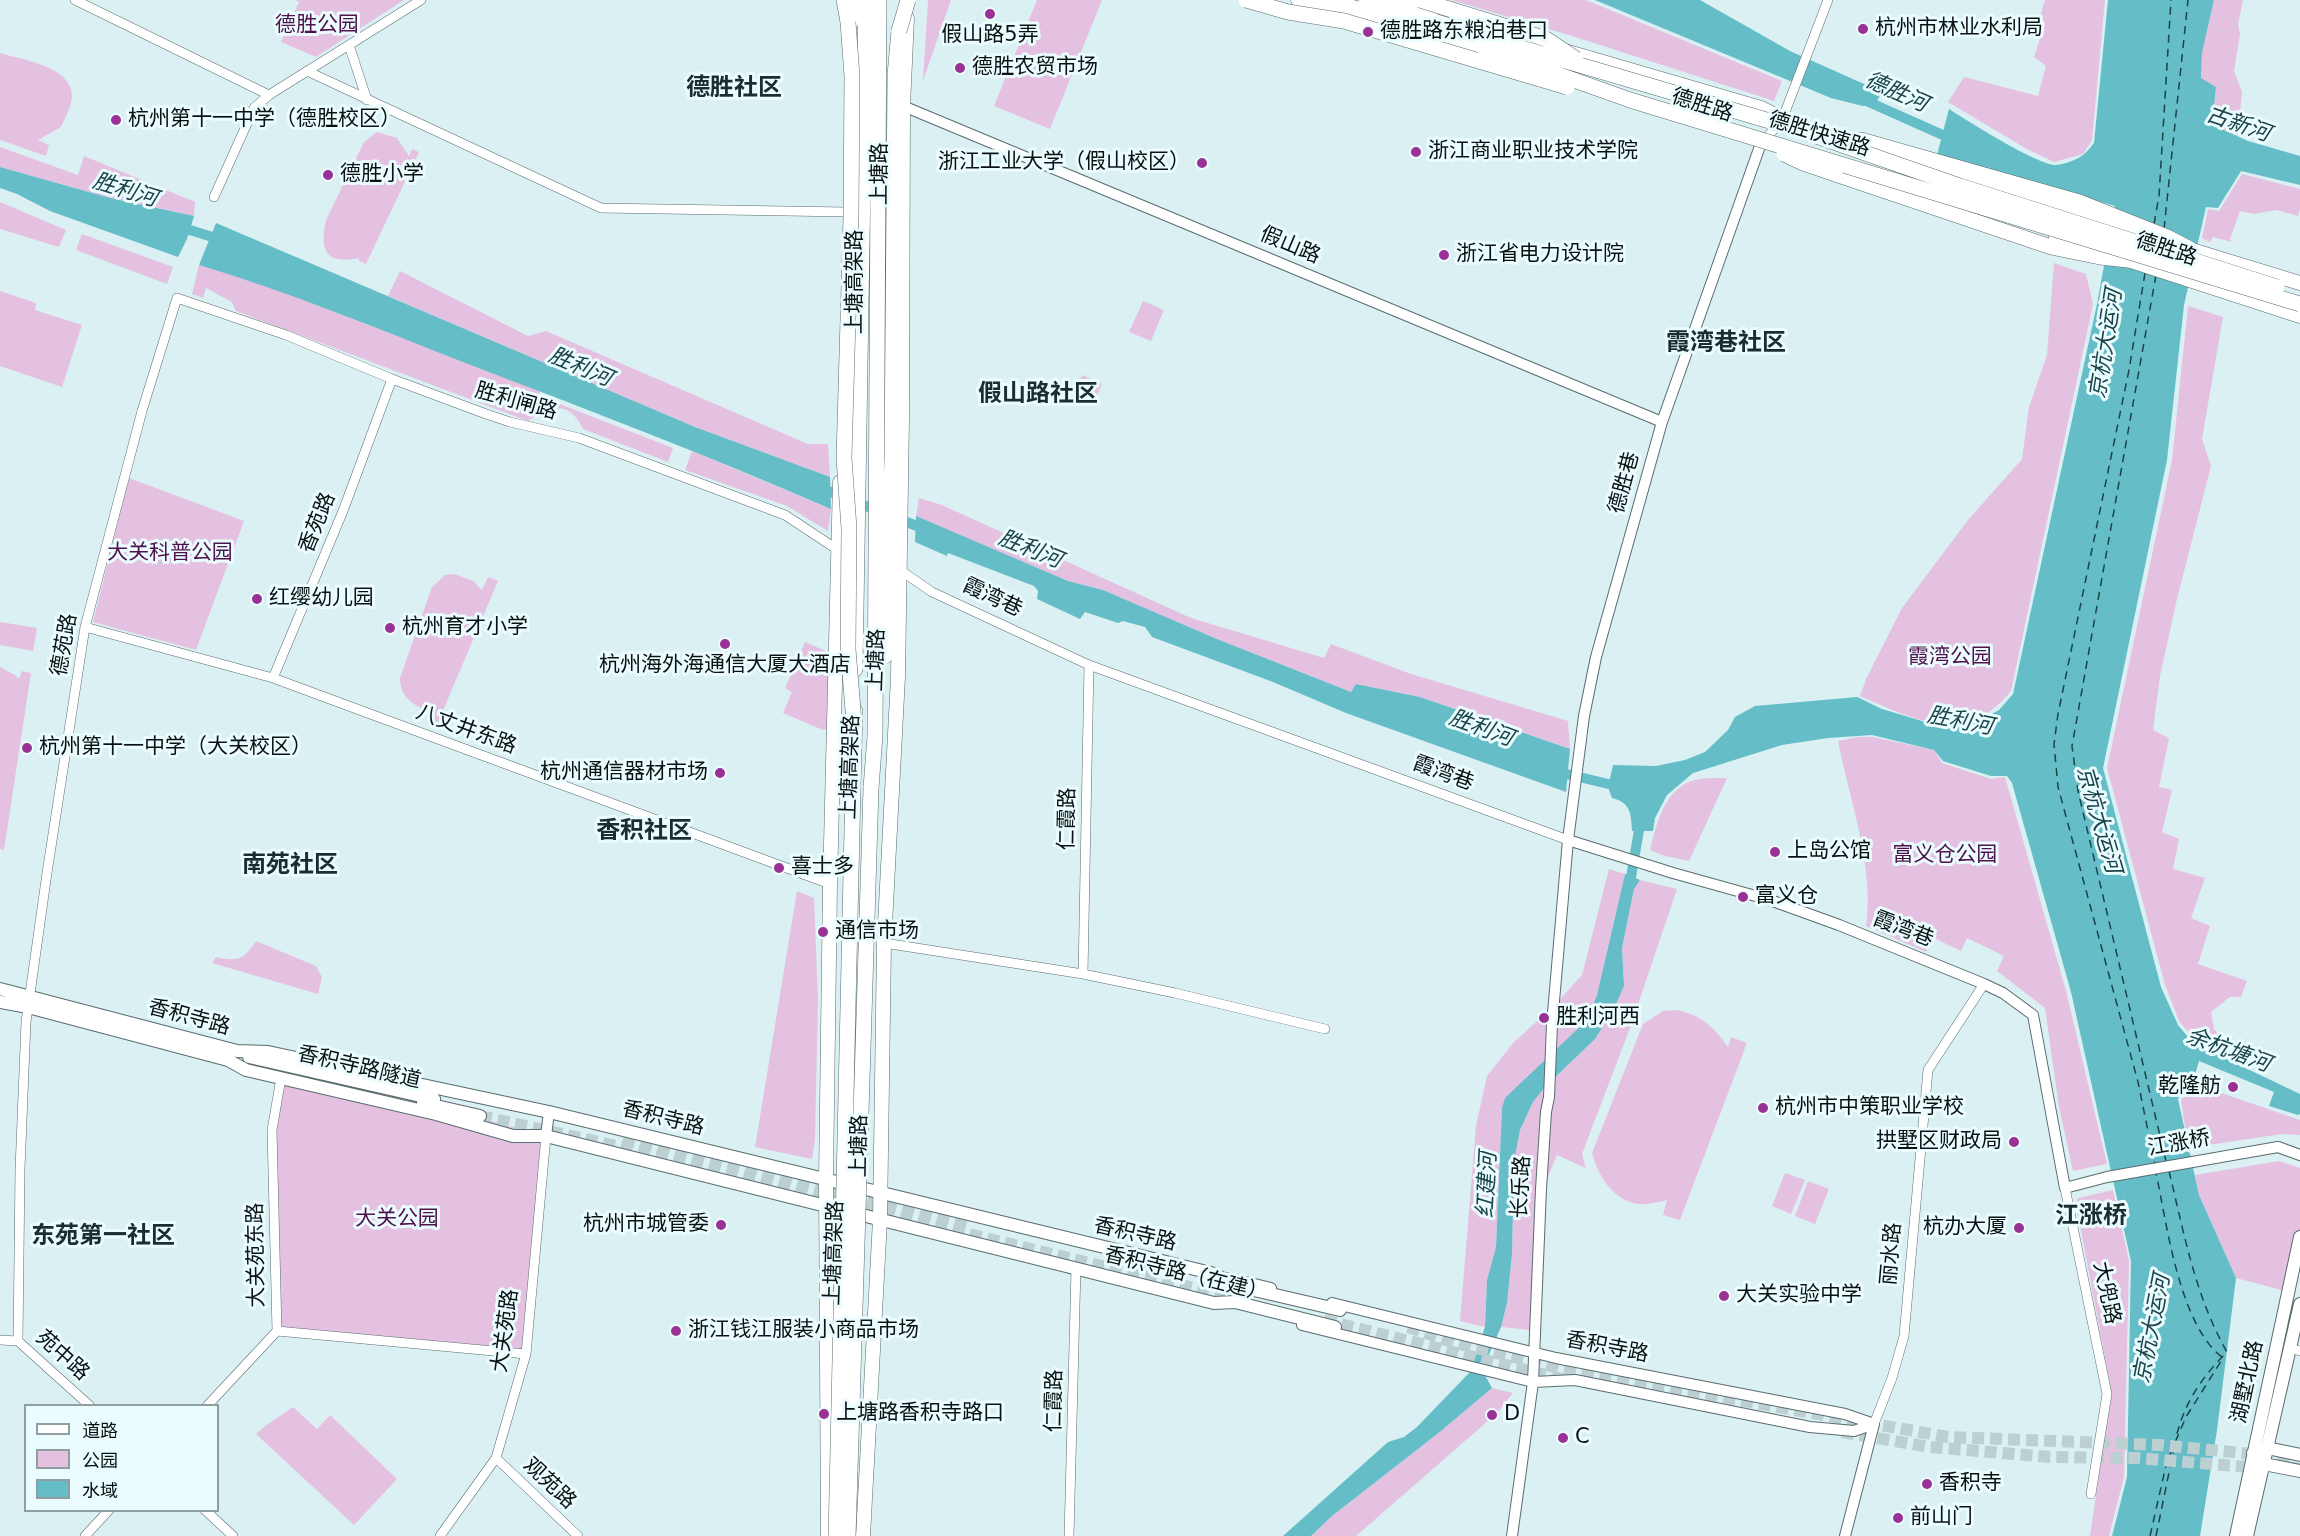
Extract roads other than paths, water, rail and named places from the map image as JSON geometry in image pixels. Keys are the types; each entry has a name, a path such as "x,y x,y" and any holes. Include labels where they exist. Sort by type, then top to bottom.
{"highway":[{"path":"844,0 852,76 851,218 844,458 849,528 848,650 854,722"},
{"name":"上塘高架路","path":"836,1536 854,722 866,0"},
{"name":"上塘高架路","path":"848,1536 863,1013 874,736 879,0"},
{"path":"874,736 884,667 892,458 895,75 898,32 908,0"},
{"path":"1246,0 1288,12 1344,21"},
{"path":"1269,0 1569,88 1630,100"},
{"name":"德胜快速路","path":"1328,0 1484,48 1630,100 2300,304"},
{"name":"德胜快速路","path":"1366,0 1591,68 1786,123 1960,186 2300,294"},
{"path":"1420,0 1546,39 1591,68"},
{"path":"1786,123 1861,140 2079,202 2167,237 2190,249"},
{"path":"1744,134 1803,163 2051,247 2128,260"},
{"path":"827,1536 838,1411"},
{"path":"850,1455 854,1536"}],"main road":[{"name":"上塘路","path":"827,1536 826,1179 830,884 853,0"},
{"name":"上塘路","path":"863,1536 880,1220 884,943 898,677 903,106 908,0"},
{"name":"德胜路","path":"1298,0 1549,76 1760,146 1834,167 2300,316"},
{"name":"德胜路","path":"1397,0 1761,108 1786,123 2300,283"},
{"name":"香积寺路","path":"0,989 29,1002 228,1060 246,1070 436,1114 513,1136 546,1136 880,1220"},
{"name":"香积寺路","path":"0,1002 29,1002 237,1051 268,1052 549,1112 1210,1273"},
{"name":"香积寺路隧道","path":"228,1060 249,1062 481,1113 249,1057 237,1051"},
{"name":"香积寺路（在建）","path":"880,1220 1214,1303"},
{"name":"湖墅北路","path":"2236,1536 2300,1237"},
{"path":"1210,1273 1241,1287 1340,1310"},
{"path":"1214,1303 1234,1302 1335,1327"},
{"name":"湖墅北路","path":"2247,1536 2267,1448 2295,1350 2300,1305"},
{"path":"2300,1455 2267,1448 2253,1453 2264,1464 2300,1471"}],"street":[{"path":"75,0 269,95"},
{"path":"214,198 254,108 269,95 421,0"},
{"path":"1760,146 1786,123 1828,0"},
{"path":"349,45 367,100"},
{"path":"307,71 602,208 847,212"},
{"name":"假山路","path":"903,106 1662,422"},
{"name":"德胜巷","path":"1568,840 1583,728 1596,657 1662,422 1760,146"},
{"name":"胜利闸路","path":"177,298 286,335 392,380 510,422 579,438 785,515 838,550"},
{"name":"德苑路","path":"29,1002 85,627 141,411 177,298"},
{"name":"香苑路","path":"273,678 343,511 392,380"},
{"name":"霞湾巷","path":"900,570 932,592 1089,665 1587,847 1770,900 1984,984"},
{"name":"八丈井东路","path":"85,627 273,678 830,884"},
{"name":"仁霞路","path":"1083,974 1089,665"},
{"name":"长乐路","path":"1512,1536 1533,1382 1540,1189 1568,840"},
{"path":"884,943 1083,974 1175,993 1325,1029"},
{"name":"大兜路","path":"1984,984 2003,993 2032,1016 2107,1394 2091,1494"},
{"name":"丽水路","path":"1845,1536 1874,1424 1892,1378 1904,1336 1928,1070 1984,984"},
{"name":"苑中路","path":"29,1002 20,1169 18,1341 88,1404"},
{"name":"大关苑东路","path":"209,1404 277,1331 272,1130 281,1078"},
{"name":"大关苑路","path":"440,1536 496,1458 526,1354 549,1112"},
{"name":"江涨桥","path":"2065,1188 2107,1176 2277,1148 2300,1155"},
{"name":"仁霞路","path":"1070,1536 1076,1268"},
{"name":"香积寺路","path":"1210,1273 1480,1340 1845,1414 1874,1424"},
{"name":"香积寺路（在建）","path":"1214,1303 1482,1370"},
{"path":"277,1331 526,1354"},
{"path":"0,1340 18,1341"},
{"name":"香积寺路","path":"1482,1370 1533,1382 1575,1380 1810,1427 1854,1431 1874,1424"},
{"name":"观苑路","path":"496,1458 578,1536"},
{"path":"85,1536 107,1512"},
{"path":"207,1512 233,1536"}],"water":[{"path":"1595,0 1700,0 1790,51 1882,92 1875,104 1863,106 1831,98"},
{"name":"京杭大运河","path":"2108,0 2214,0 2202,53 2201,78 2216,87 2214,107 2224,130 2248,141 2300,156 2300,185 2241,171 2218,208 2206,207 2184,305 2167,460 2103,768 2161,987 2178,1025 2193,1043 2300,1094 2300,1114 2298,1115 2269,1106 2274,1092 2199,1061 2193,1082 2184,1089 2178,1099 2199,1195 2236,1278 2217,1430 2200,1536 2112,1536 2127,1477 2131,1261 2071,992 2012,783 2007,776 1991,776 1943,761 1934,750 1872,735 1828,738 1782,745 1693,773 1667,795 1655,818 1653,831 1632,831 1629,810 1623,803 1612,798 1608,787 1613,765 1656,766 1685,760 1705,752 1728,730 1735,717 1755,706 1857,697 1882,709 1942,727 1965,725 1988,716 1999,710 2013,694 2097,304 2115,206 1937,155 1949,109 2002,142 2047,163 2056,165 2068,163 2087,152 2094,143"},
{"path":"0,167 110,198 194,216 187,239 178,257 50,211 0,188"},
{"path":"216,223 695,427 830,477 831,509 647,433 365,323 199,265"},
{"path":"916,516 1068,581 1103,590 1217,639 1351,692 1356,684 1420,697 1570,749 1566,792 1346,713 1273,682 1152,637 1145,627 1123,621 1118,623 1085,612 1080,619 1037,599 1038,591 1034,586 948,553 947,556 915,542"},
{"path":"1625,874 1640,880 1634,889 1622,948 1624,986 1613,1011 1595,1039 1545,1087 1533,1102 1520,1130 1514,1162 1512,1254 1507,1303 1501,1327 1482,1370 1492,1388 1332,1516 1311,1536 1283,1536 1388,1442 1404,1437 1417,1427 1469,1373 1485,1327 1487,1280 1496,1247 1502,1108 1505,1098 1587,1020 1597,995"}],"waterway":[{"name":"德胜河","path":"1862,99 1954,140"},
{"name":"胜利河","path":"177,226 222,240"},
{"name":"胜利河","path":"818,487 927,530"},
{"name":"胜利河","path":"1554,771 1621,787"},
{"name":"红建河","path":"1629,889 1641,818"}],"tunnel":[{"path":"480,1116 676,1159 960,1232 1243,1300"},
{"path":"623,1139 683,1151 970,1226"},
{"path":"1324,1320 1566,1380"},
{"path":"1408,1327 1455,1343"},
{"path":"1459,1344 1568,1370 1948,1437 2160,1445 2293,1458"},
{"path":"1842,1432 1930,1447 2050,1457 2137,1458 2261,1468"}],"place":[{"name":"假山路5弄","path":"990,14"},
{"name":"杭州市林业水利局","path":"1863,29"},
{"name":"德胜路东粮泊巷口","path":"1368,32"},
{"name":"德胜农贸市场","path":"960,68"},
{"name":"杭州第十一中学（德胜校区）","path":"116,120"},
{"name":"浙江商业职业技术学院","path":"1416,152"},
{"name":"浙江工业大学（假山校区）","path":"1202,163"},
{"name":"德胜小学","path":"328,175"},
{"name":"浙江省电力设计院","path":"1444,255"},
{"name":"红缨幼儿园","path":"257,599"},
{"name":"杭州育才小学","path":"390,628"},
{"name":"杭州海外海通信大厦大酒店","path":"725,644"},
{"name":"杭州第十一中学（大关校区）","path":"27,748"},
{"name":"杭州通信器材市场","path":"720,773"},
{"name":"上岛公馆","path":"1775,852"},
{"name":"喜士多","path":"779,868"},
{"name":"富义仓","path":"1743,897"},
{"name":"通信市场","path":"823,932"},
{"name":"胜利河西","path":"1544,1018"},
{"name":"乾隆舫","path":"2233,1087"},
{"name":"杭州市中策职业学校","path":"1763,1108"},
{"name":"拱墅区财政局","path":"2014,1142"},
{"name":"杭州市城管委","path":"721,1225"},
{"name":"杭办大厦","path":"2019,1228"},
{"name":"大关实验中学","path":"1724,1296"},
{"name":"浙江钱江服装小商品市场","path":"676,1331"},
{"name":"上塘路香积寺路口","path":"824,1414"},
{"name":"D","path":"1492,1415"},
{"name":"C","path":"1563,1438"},
{"name":"香积寺","path":"1927,1484"},
{"name":"前山门","path":"1898,1518"}],"district":[{"name":"德胜社区","path":"734,89"},
{"name":"霞湾巷社区","path":"1726,344"},
{"name":"假山路社区","path":"1038,395"},
{"name":"香积社区","path":"644,832"},
{"name":"南苑社区","path":"290,866"},
{"name":"江涨桥","path":"2091,1217"},
{"name":"东苑第一社区","path":"103,1237"}],"park label":[{"name":"德胜公园","path":"317,26"},
{"name":"大关科普公园","path":"170,554"},
{"name":"霞湾公园","path":"1950,658"},
{"name":"富义仓公园","path":"1945,856"},
{"name":"大关公园","path":"397,1220"}],"water label":[{"name":"古新河","path":"2238,125"},
{"name":"余杭塘河","path":"2228,1051"}]}
